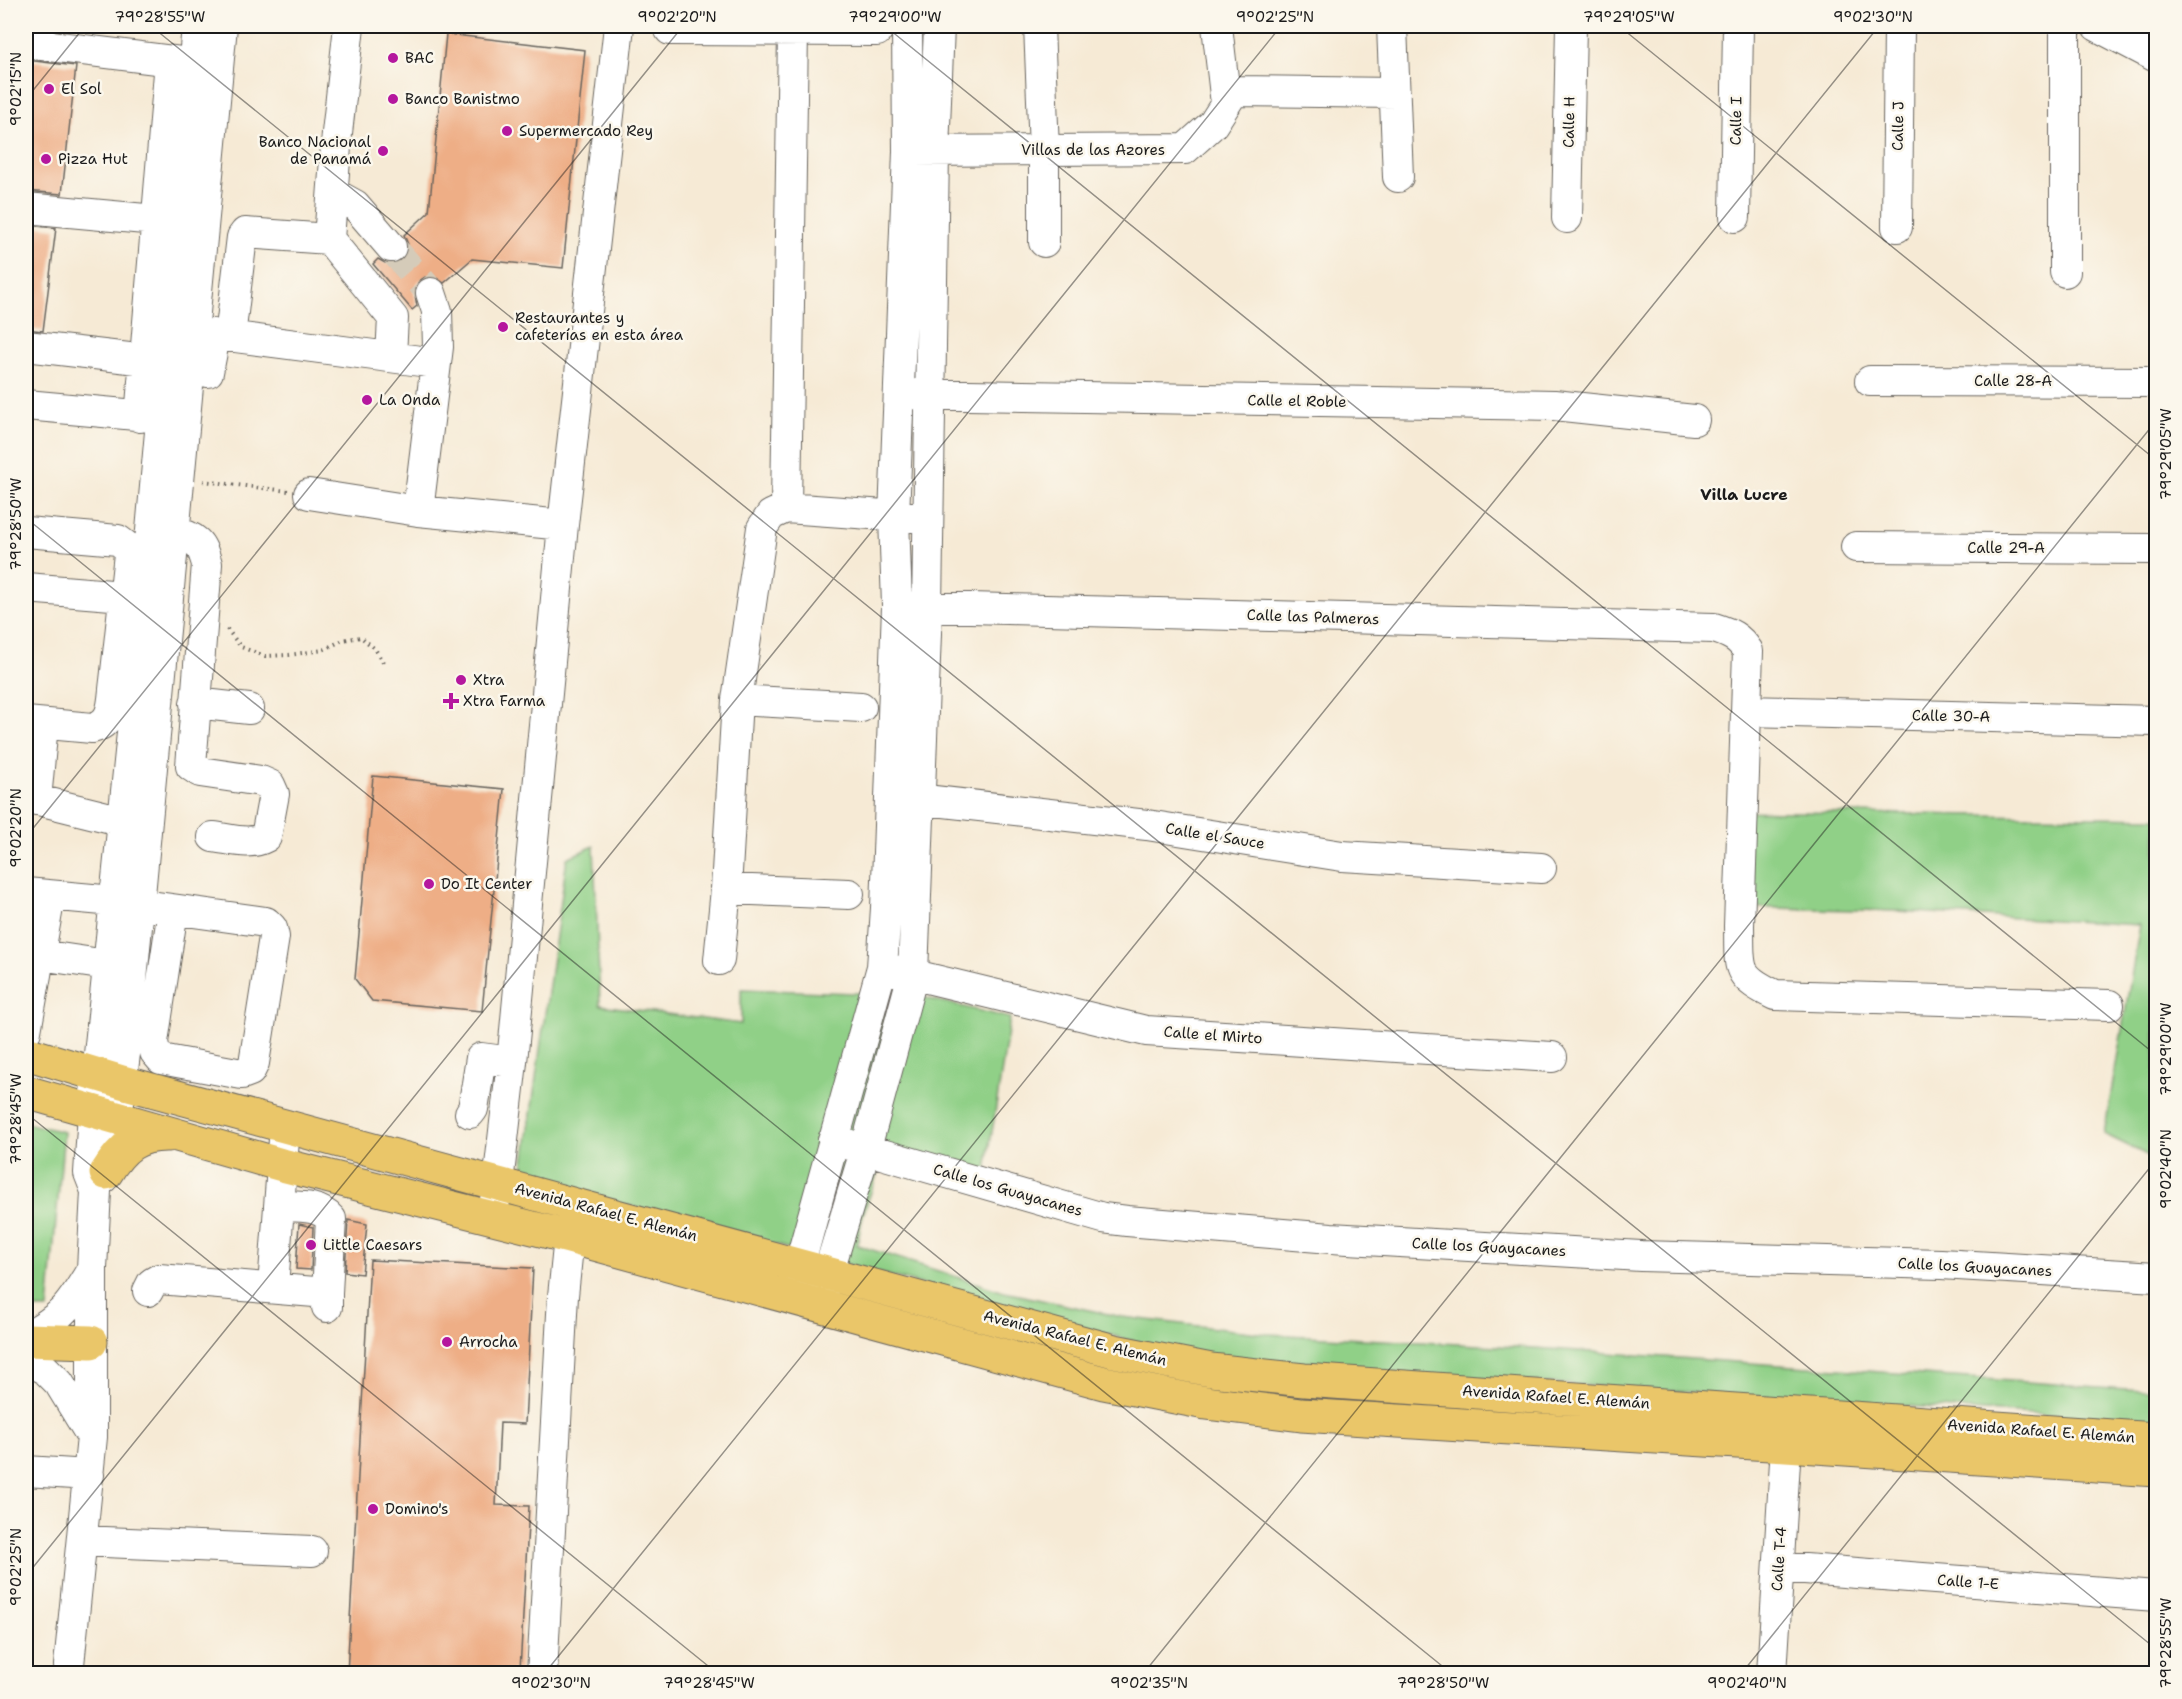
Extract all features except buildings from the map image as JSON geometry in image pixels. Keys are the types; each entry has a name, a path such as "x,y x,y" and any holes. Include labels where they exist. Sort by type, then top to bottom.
{"main road":[{"name":"Avenida Rafael E. Alemán","path":"26,1053 109,1078 1114,1351 1211,1370 1316,1381 2157,1439"},
{"name":"Avenida Rafael E. Alemán","path":"26,1092 282,1165 569,1237 1104,1383 1206,1403 1300,1415 2157,1470"},
{"path":"101,1182 117,1155 134,1141 154,1135 176,1136"},
{"path":"26,1340 91,1342"}],"street":[{"path":"197,26 203,63 221,335"},
{"path":"69,1665 92,1437 92,1269 101,1182 89,1173 105,1116 109,1078 126,904 137,684 174,531 180,478 146,360 156,220 203,63 222,26"},
{"path":"109,1078 108,965 126,904 123,820 162,418 203,63 238,26"},
{"path":"349,26 329,239 393,318 391,356"},
{"path":"492,1217 512,1062 563,525 619,26"},
{"path":"812,1269 866,1148 913,974 927,607 931,395 921,151 907,26"},
{"path":"805,1301 833,1140 882,967 897,606 894,517 899,394 921,151 939,26"},
{"path":"1039,26 1044,150 1044,242"},
{"path":"1217,26 1226,104"},
{"path":"1392,26 1398,177"},
{"name":"Calle H","path":"1567,218 1571,26"},
{"name":"Calle I","path":"1735,217 1738,26"},
{"name":"Calle J","path":"1896,227 1899,26"},
{"path":"2065,26 2065,272"},
{"path":"2097,26 2157,57"},
{"path":"670,30 877,31"},
{"path":"786,508 793,30"},
{"path":"26,43 203,63"},
{"name":"Villas de las Azores","path":"921,151 1185,149 1213,124 1234,91 1395,93"},
{"path":"333,193 355,205 391,247"},
{"path":"26,208 156,220"},
{"path":"26,405 162,418 201,400 212,352 221,335 242,237 245,233 329,239"},
{"path":"418,511 438,347 437,311 431,293"},
{"path":"221,335 436,363"},
{"path":"26,346 146,360"},
{"name":"Calle 28-A","path":"1870,381 2157,382"},
{"name":"Calle el Roble","path":"899,394 1554,405 1694,420"},
{"path":"309,494 418,511 563,525"},
{"path":"719,960 726,889 737,700 762,528 771,515 786,508 927,518"},
{"path":"174,531 194,538 202,546 207,564 191,766 200,772 261,781 270,785 274,794 266,837 258,842 213,837"},
{"path":"26,532 118,540 126,546 129,554 124,596 137,684 102,726 92,728 34,723 31,799 123,820"},
{"name":"Calle 29-A","path":"1856,547 2157,549"},
{"path":"26,588 124,596"},
{"name":"Calle las Palmeras","path":"897,606 1714,628 1740,640 1748,651 1746,711"},
{"path":"737,700 861,707"},
{"path":"195,703 249,709"},
{"path":"1746,711 1739,926 1740,964 1746,978 1775,995 2109,1005"},
{"name":"Calle 30-A","path":"1746,711 2157,721"},
{"name":"Calle el Sauce","path":"890,796 1147,825 1342,856 1541,868"},
{"path":"726,889 849,894"},
{"path":"26,1031 38,895 126,904 266,922 272,928 272,948 254,1063 250,1071 242,1074 161,1059 155,1052 153,1042 172,910"},
{"path":"32,954 108,965"},
{"name":"Calle el Mirto","path":"882,967 1146,1031 1552,1058"},
{"path":"470,1113 473,1109 481,1058 512,1062"},
{"path":"273,1287 285,1126"},
{"name":"Calle los Guayacanes","path":"833,1140 1103,1218 1127,1221 1331,1238 1641,1256 1941,1264 2157,1277"},
{"path":"148,1291 152,1283 159,1279 273,1287 327,1300 331,1219 326,1213 317,1209 279,1206"},
{"path":"542,1674 563,1296 569,1237"},
{"path":"26,1335 59,1316 74,1299 92,1269"},
{"path":"26,1359 45,1369 59,1383 92,1437"},
{"name":"Calle T-4","path":"1772,1674 1786,1445"},
{"path":"26,1471 89,1475"},
{"path":"82,1541 312,1551"},
{"name":"Calle 1-E","path":"1779,1567 2157,1596"}],"path":[{"path":"180,478 309,494"},
{"path":"204,602 220,614 229,632 241,647 265,656 323,650 343,640 361,637 375,649 384,664"}],"green space":[{"path":"1730,811 2156,818 2155,1159 2104,1134 2140,925 1896,911 1730,907"},
{"path":"594,846 600,1005 741,1024 741,989 914,995 1010,1018 983,1189 881,1163 863,1215 857,1245 1004,1292 1122,1317 1267,1334 1535,1348 2156,1391 2156,1422 1200,1359 522,1177 567,858"},
{"path":"26,1123 64,1132 48,1309 26,1309"}],"tunnel":[{"path":"391,247 431,293"}],"place":[{"name":"BAC","path":"393,58"},
{"name":"El Sol","path":"49,89"},
{"name":"Banco Banistmo","path":"393,99"},
{"name":"Supermercado Rey","path":"507,131"},
{"name":"Banco Nacional de Panamá","path":"383,151"},
{"name":"Pizza Hut","path":"46,159"},
{"name":"Restaurantes y cafeterías en esta área","path":"503,327"},
{"name":"La Onda","path":"367,400"},
{"name":"Xtra","path":"461,680"},
{"name":"Xtra Farma","path":"451,701"},
{"name":"Do It Center","path":"429,884"},
{"name":"Little Caesars","path":"311,1245"},
{"name":"Arrocha","path":"447,1342"},
{"name":"Domino's","path":"373,1509"}],"district":[{"name":"Villa Lucre","path":"1744,494"}]}
